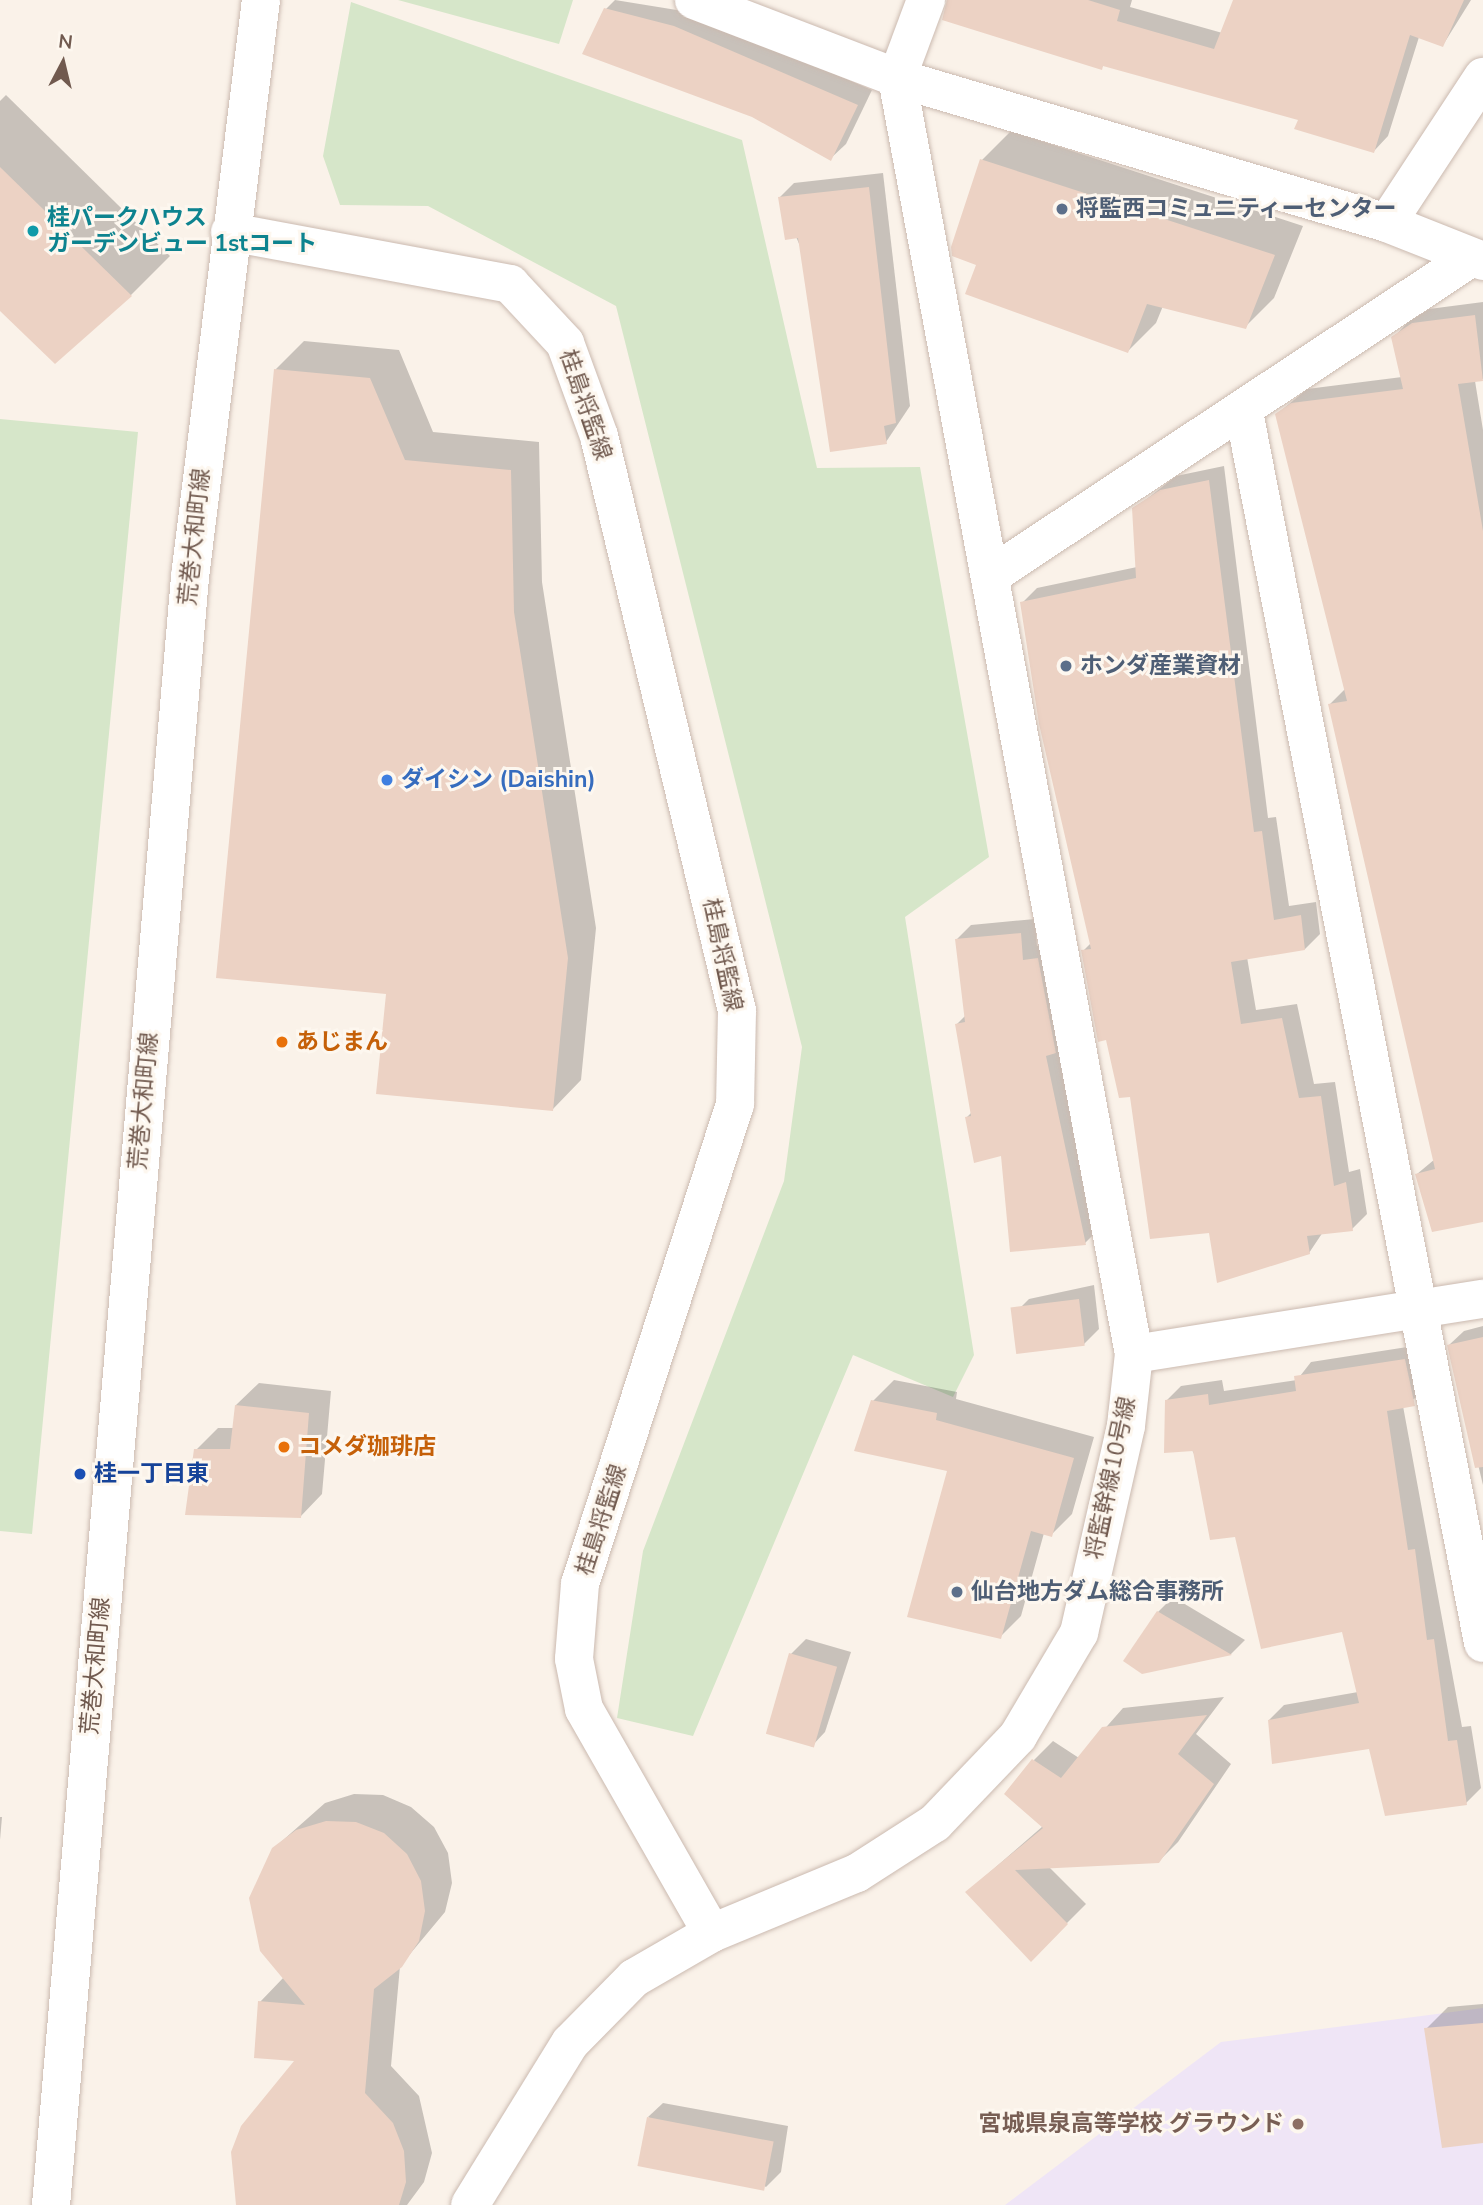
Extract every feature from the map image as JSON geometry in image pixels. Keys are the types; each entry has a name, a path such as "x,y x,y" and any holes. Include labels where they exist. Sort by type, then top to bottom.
{"street":[{"name":"荒巻大和町線","path":"51,2205 190,577 230,232 261,0"},
{"path":"694,0 897,78 1387,223 1476,260"},
{"path":"897,78 926,0"},
{"path":"1387,223 1483,77"},
{"name":"将監幹線10号線","path":"470,2205 570,2043 635,1978 712,1933 857,1873 935,1823 1018,1736 1079,1633 1126,1426 1134,1354 897,78"},
{"name":"桂島将監線","path":"230,232 510,284 565,343 599,436 737,1011 735,1104 580,1584 574,1659 584,1709 712,1933"},
{"path":"990,576 1476,260"},
{"path":"1244,412 1483,1643"},
{"path":"1134,1354 1420,1313 1483,1299"}],"shaded area":[{"name":"宮城県泉高等学校 グラウンド","path":"1483,2008 1483,2205 1005,2205 1221,2042"}],"green space":[{"path":"398,0 573,0 559,44"},
{"path":"351,2 742,140 817,468 920,467 989,857 905,917 974,1355 953,1397 853,1355 693,1736 617,1718 643,1551 784,1181 802,1047 616,306 428,206 340,205 323,156"},
{"path":"0,419 138,432 32,1534 0,1531"}],"building":[{"path":"947,0 1088,0 1120,10 1117,21 1214,49 1233,0 1464,0 1443,47 1410,35 1374,153 1294,129 1298,120 1103,66 1102,70 942,20"},
{"path":"604,8 674,26 858,105 831,161 752,117 582,54"},
{"path":"980,159 1275,255 1246,329 1147,304 1128,353 965,294 976,265 952,256 951,247"},
{"name":"桂パークハウス ガーデンビュー 1stコート","path":"0,167 132,296 55,364 0,311"},
{"path":"869,187 896,423 884,426 887,444 830,452 798,238 785,240 778,197"},
{"path":"1475,315 1483,381 1458,384 1483,531 1483,1222 1432,1232 1415,1174 1435,1169 1328,704 1347,701 1275,414 1291,403 1403,389 1391,337 1412,323"},
{"path":"274,369 370,378 405,460 511,470 514,612 568,958 553,1111 376,1094 386,994 216,978"},
{"path":"1209,480 1254,832 1262,831 1274,920 1301,915 1305,950 1231,962 1241,1024 1282,1018 1299,1098 1321,1096 1334,1186 1346,1182 1353,1231 1307,1236 1310,1254 1217,1283 1209,1233 1150,1239 1130,1097 1119,1098 1106,1040 1098,1042 1081,950 1091,949 1039,724 1020,602 1136,578 1132,508 1160,490"},
{"path":"1021,933 1023,960 1038,958 1056,1053 1046,1056 1086,1245 1010,1252 1001,1156 974,1163 965,1117 971,1116 955,1024 965,1022 955,939"},
{"path":"1079,1299 1085,1346 1016,1354 1011,1307"},
{"path":"1483,1337 1483,1467 1475,1468 1447,1345"},
{"path":"1405,1359 1415,1406 1387,1411 1408,1550 1415,1549 1427,1640 1434,1639 1448,1741 1457,1740 1467,1805 1385,1816 1369,1749 1272,1764 1268,1720 1359,1703 1342,1632 1261,1649 1235,1537 1210,1540 1193,1451 1164,1453 1165,1400 1208,1394 1209,1405 1296,1391 1294,1376"},
{"path":"871,1400 937,1413 936,1420 1074,1458 1052,1537 1031,1531 1001,1639 907,1617 947,1471 854,1451"},
{"path":"235,1405 309,1413 301,1518 185,1515 194,1449 230,1449"},
{"path":"1157,1611 1232,1655 1142,1674 1123,1661"},
{"path":"789,1653 837,1667 814,1748 766,1734"},
{"path":"1207,1715 1178,1754 1214,1784 1159,1863 1015,1870 1068,1924 1031,1962 965,1892 1043,1828 1004,1794 1032,1759 1061,1778 1102,1727"},
{"path":"326,1821 356,1822 384,1833 407,1854 421,1881 425,1911 419,1941 402,1967 374,1989 365,2093 393,2123 404,2151 406,2182 399,2205 236,2205 231,2152 241,2126 294,2061 254,2058 258,2001 305,2005 260,1951 249,1898 272,1848 296,1830"},
{"path":"1483,2023 1483,2143 1442,2148 1424,2028"},
{"path":"647,2117 774,2142 764,2191 637,2166"}],"place":[{"name":"将監西コミュニティーセンター","path":"1062,209"},
{"name":"桂パークハウス ガーデンビュー 1stコート","path":"33,231"},
{"name":"ホンダ産業資材","path":"1066,666"},
{"name":"ダイシン (Daishin)","path":"387,780"},
{"name":"あじまん","path":"282,1042"},
{"name":"コメダ珈琲店","path":"284,1447"},
{"name":"桂一丁目東","path":"80,1474"},
{"name":"仙台地方ダム総合事務所","path":"957,1592"},
{"name":"宮城県泉高等学校 グラウンド","path":"1298,2124"}]}
